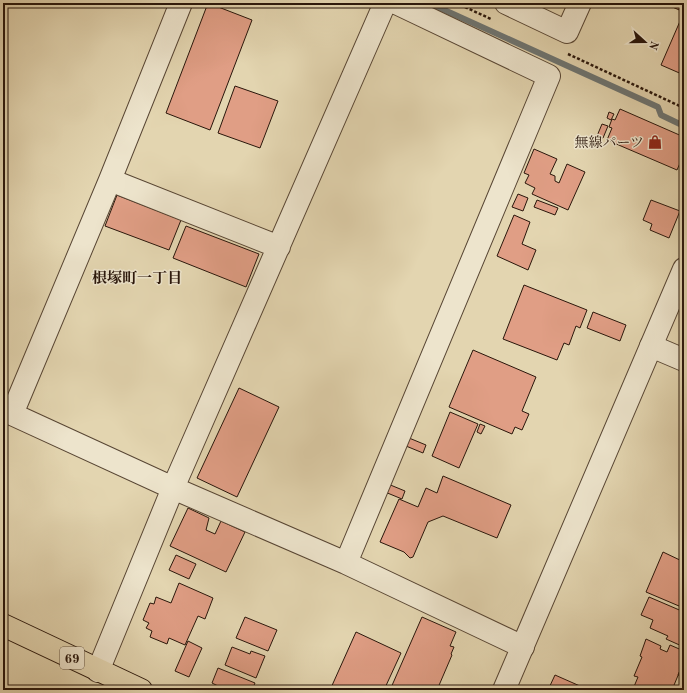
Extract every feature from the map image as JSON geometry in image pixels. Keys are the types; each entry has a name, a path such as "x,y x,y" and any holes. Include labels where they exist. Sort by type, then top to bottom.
{"main road":[{"name":"69","path":"3,625 141,690"}],"street":[{"path":"181,3 110,180 7,412 173,488 346,563 523,646"},
{"path":"98,671 173,488 385,3"},
{"path":"346,563 549,76 396,3"},
{"path":"506,3 567,32 580,3"},
{"path":"110,180 279,247"},
{"path":"504,690 684,269"},
{"path":"651,346 684,360"}],"path":[{"path":"456,3 491,19"},
{"path":"563,52 684,108"}],"building":[{"path":"208,3 252,20 210,130 166,113"},
{"path":"663,3 684,3 684,12"},
{"path":"684,12 684,75 661,65"},
{"path":"235,86 278,101 260,148 218,133"},
{"path":"620,109 684,137 684,154 677,170 607,140 612,128 609,127 612,119 615,120"},
{"path":"609,112 614,114 611,120 607,118"},
{"path":"602,124 608,126 603,138 597,136"},
{"path":"534,149 557,159 550,174 555,176 555,181 559,183 567,164 585,172 568,210 532,194 535,188 525,183 529,175 524,173"},
{"path":"518,194 528,198 523,211 512,207"},
{"path":"117,195 181,220 169,250 105,226"},
{"path":"537,200 558,208 555,215 534,207"},
{"path":"651,200 680,211 669,238 650,230 652,224 643,220"},
{"path":"514,215 530,222 522,244 536,250 528,270 497,256"},
{"path":"186,226 259,254 246,287 173,258"},
{"path":"524,285 587,310 580,328 576,326 569,345 564,343 557,360 503,339"},
{"path":"593,312 626,325 620,341 587,328"},
{"path":"473,350 536,377 522,411 529,414 522,430 515,427 512,434 449,407"},
{"path":"239,388 279,407 237,497 197,478"},
{"path":"450,412 478,424 459,468 432,456"},
{"path":"480,424 485,426 481,434 477,432"},
{"path":"409,438 426,445 423,453 406,446"},
{"path":"443,476 511,505 497,538 443,516 428,522 413,557 410,558 404,552 380,542 399,499 418,507 426,488 437,493"},
{"path":"388,484 405,491 402,499 385,492"},
{"path":"188,508 209,518 206,530 215,534 221,521 245,532 226,572 170,546"},
{"path":"663,552 684,562 684,594 679,606 646,592"},
{"path":"176,555 196,564 189,579 169,570"},
{"path":"179,583 213,598 205,619 198,616 185,645 169,638 167,644 150,637 152,631 146,628 149,623 143,620 150,603 154,604 156,597 171,603"},
{"path":"649,597 684,612 684,647 666,639 668,636 650,628 653,620 641,615"},
{"path":"245,617 277,630 268,651 236,638"},
{"path":"422,617 456,632 450,646 454,647 451,654 452,655 437,690 390,690"},
{"path":"356,632 401,653 384,690 330,690"},
{"path":"646,639 661,646 660,649 667,652 670,645 684,651 684,661 672,690 633,689 638,677 634,676 642,657 640,656"},
{"path":"188,641 202,648 189,677 175,671"},
{"path":"232,647 250,654 251,651 265,656 256,678 225,665"},
{"path":"684,661 684,678 678,675"},
{"path":"218,668 255,683 252,690 217,689 218,686 212,683"},
{"path":"555,675 589,690 548,690"}],"waterway":[{"path":"429,3 658,107 661,115 684,126"}],"place":[{"name":"無線パーツ","path":"655,142"}],"district":[{"name":"根塚町一丁目","path":"137,278"}]}
